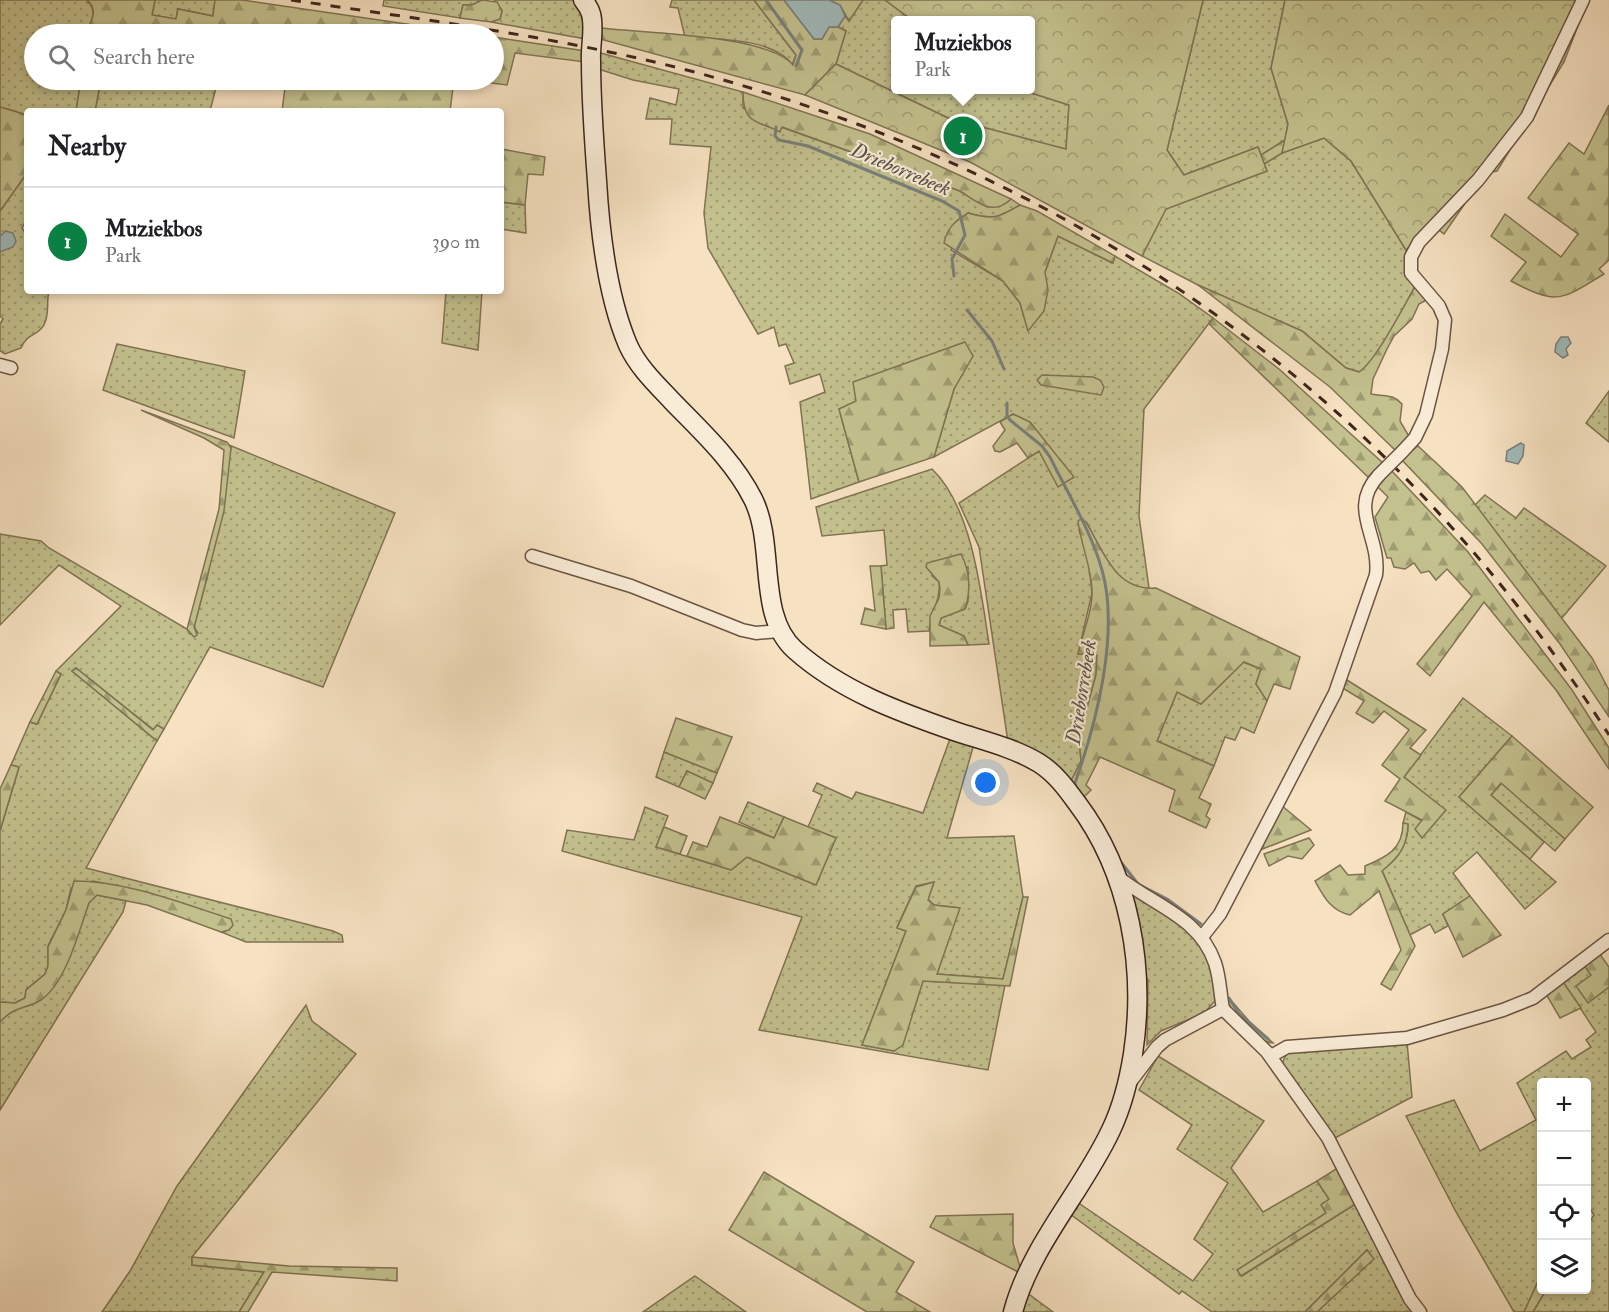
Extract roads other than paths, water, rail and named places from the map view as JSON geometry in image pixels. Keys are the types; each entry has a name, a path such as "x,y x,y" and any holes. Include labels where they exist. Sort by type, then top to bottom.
{"main road":[{"path":"587,1 592,17 590,60 600,225 614,296 628,344 640,365 733,467 754,501 763,527 774,612 779,631 793,648 841,684 901,713 1007,748 1050,772 1085,814 1117,876 1132,934 1137,976 1133,1052 1125,1088 1112,1129 1027,1273 1013,1312"}],"street":[{"path":"1202,937 1220,914 1335,693 1376,575 1376,554 1364,502 1367,489 1415,438 1426,415 1442,349 1445,320 1439,306 1412,273 1411,257 1419,242 1478,180 1527,117 1583,0"},
{"path":"532,556 631,586 742,630 756,633 779,631"},
{"path":"1117,876 1182,917 1202,937 1215,963 1223,1009 1271,1056 1332,1145 1410,1299 1420,1312"},
{"path":"1271,1056 1287,1047 1407,1038 1503,1010 1533,998 1609,940"},
{"path":"1125,1088 1157,1047 1176,1032 1223,1009"}],"water":[{"path":"784,0 829,0 840,5 845,16 838,27 829,27 822,39 814,39"},
{"path":"6,231 13,233 16,241 13,247 0,252 0,236"},
{"path":"1561,337 1568,337 1571,343 1566,349 1568,355 1563,358 1555,352 1556,344"},
{"path":"1521,443 1524,445 1523,456 1518,464 1506,461 1507,451"}],"waterway":[{"name":"Drieborrebeek","path":"766,0 802,50 796,66"},
{"name":"Drieborrebeek","path":"776,127 775,136 779,140 808,146 942,201 959,211 965,235 952,259 954,276"},
{"name":"Drieborrebeek","path":"967,310 992,341 1004,369"},
{"name":"Drieborrebeek","path":"1007,403 1007,416 1010,420 1042,446 1050,457 1092,541 1102,570 1107,595 1107,650 1103,678 1091,734 1075,783 1076,789"},
{"name":"Drieborrebeek","path":"1120,861 1138,884 1167,899 1201,924"},
{"name":"Drieborrebeek","path":"1229,998 1239,1014 1268,1039"}],"railway":[{"path":"291,0 455,24"},
{"path":"504,32 679,68 824,112 960,167 1089,233 1210,311 1322,400 1427,500 1522,612 1609,735"}],"place":[{"name":"Muziekbos","path":"963,136"}]}
